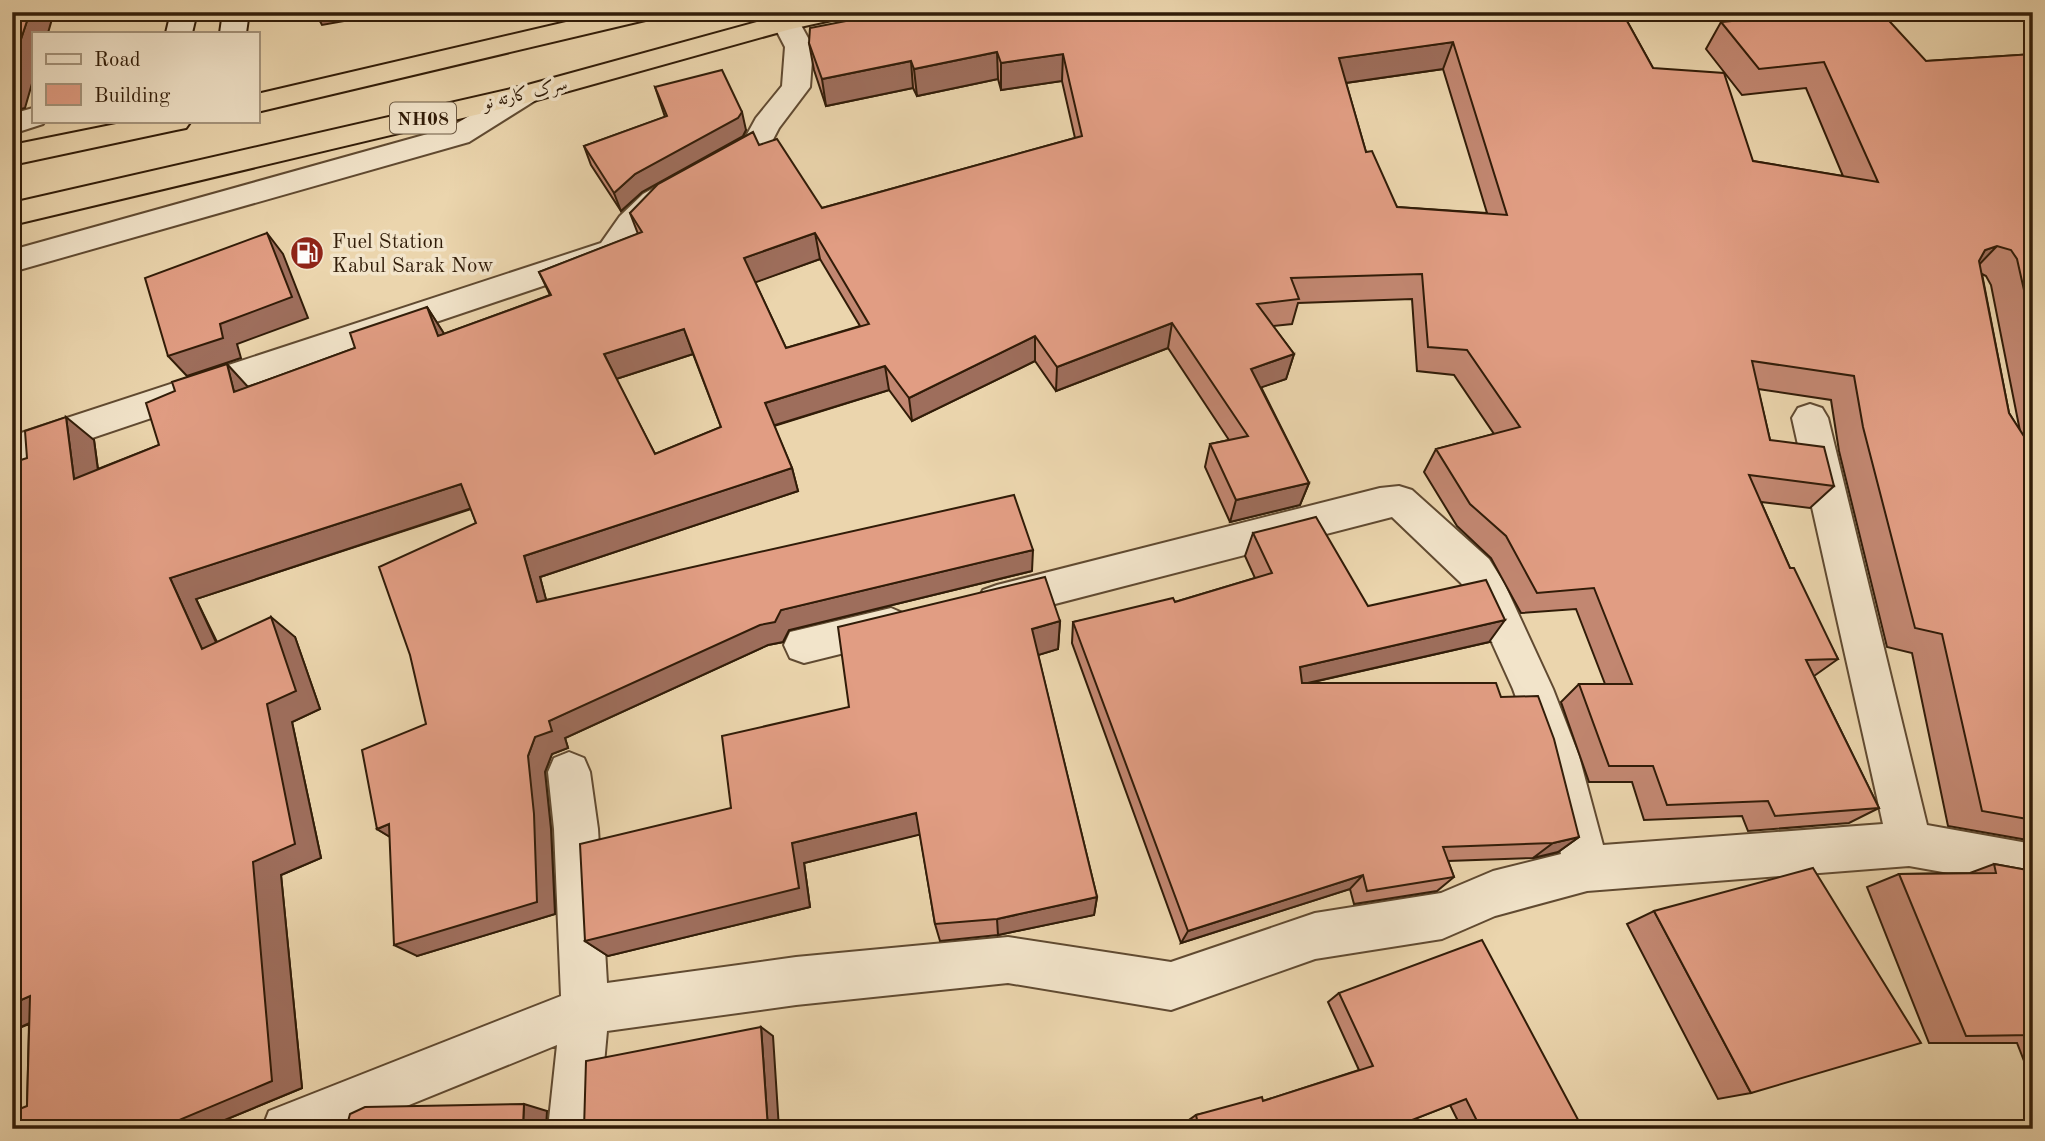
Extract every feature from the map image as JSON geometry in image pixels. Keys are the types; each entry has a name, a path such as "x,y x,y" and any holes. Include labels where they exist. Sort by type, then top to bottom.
{"highway":[{"name":"NH08","path":"259,103 645,12"},
{"name":"سرک کارته نو","path":"12,214 526,94 786,22 832,12"},
{"path":"12,155 164,122"}],"street":[{"path":"167,32 183,12"},
{"path":"179,32 183,12"},
{"path":"233,32 236,12"},
{"path":"2027,12 2033,13"},
{"path":"12,452 612,251 631,224 654,201 757,144 766,125 796,87 799,47 786,22"},
{"path":"12,261 459,135 526,94"},
{"path":"12,125 32,117"},
{"path":"1810,418 1909,844"},
{"path":"959,611 1353,510 1399,501 1475,571 1490,595 1533,689 1558,756 1587,869"},
{"path":"804,645 920,619"},
{"path":"569,772 576,829 585,1010 573,1129"},
{"path":"287,1129 585,1010 796,981 1008,960 1171,986 1315,936 1442,916 1493,894 1587,869 1909,844 2033,866"}],"building":[{"path":"12,12 30,12 12,66"},
{"path":"892,12 1622,12 1653,68 1724,73 1753,161 1878,182 1824,62 1759,69 1721,22 1827,12 1881,12 1926,61 2033,54 2033,330 2017,259 2011,250 1997,246 1985,250 1979,261 2009,413 2027,441 2033,469 2033,820 1982,811 1942,634 1915,628 1863,427 1854,376 1752,361 1770,440 1824,447 1834,486 1749,475 1790,568 1794,568 1838,659 1806,660 1879,808 1775,816 1768,801 1667,805 1653,766 1609,766 1579,684 1632,684 1594,588 1537,593 1506,536 1470,504 1436,449 1520,427 1467,350 1428,347 1422,274 1291,278 1299,299 1257,304 1294,354 1251,369 1309,483 1236,500 1210,444 1248,436 1172,323 1057,367 1035,336 909,398 885,366 765,403 792,468 524,556 537,602 1014,495 1033,550 781,610 775,622 760,625 549,721 552,731 535,737 528,756 534,814 537,902 394,945 389,824 377,829 362,750 426,724 410,655 379,567 476,523 461,484 170,578 202,649 271,617 296,691 267,704 295,844 253,862 272,1081 158,1129 12,1129 12,1112 27,1106 30,996 12,1004 12,463 27,458 25,431 66,417 74,479 159,445 146,403 175,391 172,382 227,364 234,392 355,348 350,333 427,307 438,336 551,295 539,272 642,232 630,213 658,184 753,132 759,145 777,139 822,208 1082,136 1063,54 1001,63 997,52 914,69 911,61 822,79 809,43 810,28","holes":["1453,42 1507,215 1397,207 1372,151 1366,152 1339,58","815,233 869,324 786,348 744,258","684,329 721,427 655,454 604,354"]},
{"path":"722,70 742,112 738,118 635,174 614,193 584,146 667,116 655,87"},
{"path":"267,233 292,297 220,324 223,338 168,356 145,278"},
{"path":"1316,517 1368,606 1486,580 1505,620 1300,667 1302,683 1496,683 1501,697 1538,696 1554,739 1579,837 1553,843 1443,847 1454,877 1367,891 1363,875 1188,931 1073,622 1173,598 1175,602 1272,573 1253,533"},
{"path":"1045,577 1060,621 1032,629 1097,897 997,919 935,924 916,813 792,843 799,888 585,941 580,844 731,808 722,736 849,707 838,627"},
{"path":"1994,864 2033,871 2033,1035 1966,1036 1899,874 1996,873"},
{"path":"1813,868 1921,1043 1751,1093 1654,911"},
{"path":"1482,940 1583,1129 1481,1129 1466,1099 1389,1129 1199,1129 1196,1115 1262,1097 1263,1101 1373,1066 1339,993"},
{"path":"761,1027 768,1129 584,1129 586,1061"},
{"path":"524,1104 523,1126 533,1127 532,1129 346,1129 350,1114 365,1107"}],"place":[{"name":"Fuel Station Kabul Sarak Now","path":"307,253"}]}
